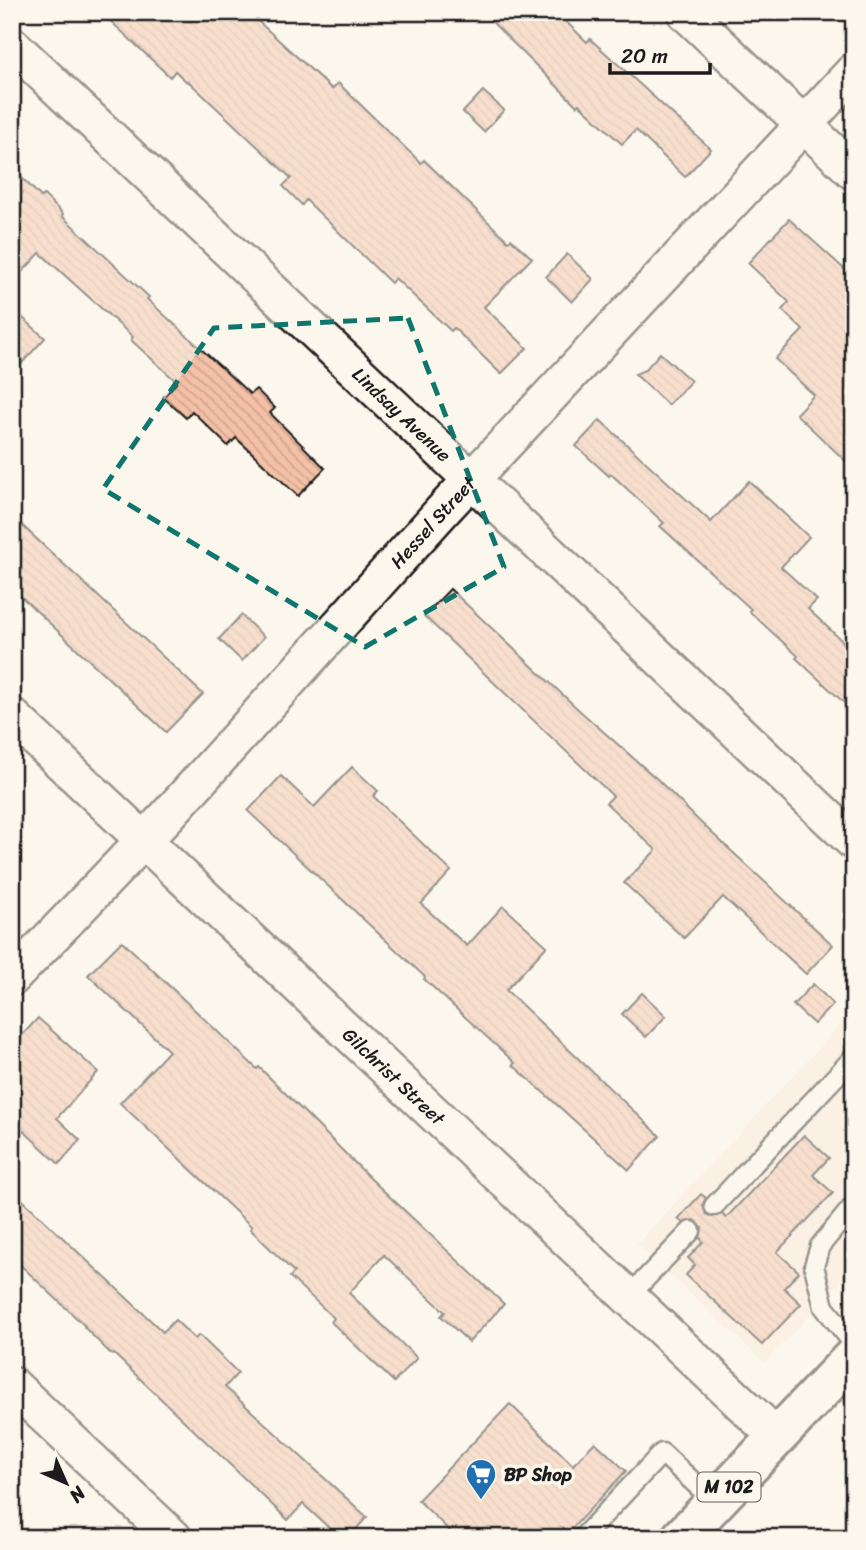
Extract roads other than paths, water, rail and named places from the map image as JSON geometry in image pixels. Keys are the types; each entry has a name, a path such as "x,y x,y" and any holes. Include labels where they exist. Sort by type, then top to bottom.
{"highway":[{"name":"M 102","path":"681,1538 854,1356"}],"street":[{"path":"685,12 854,172"},
{"name":"Lindsay Avenue","path":"12,46 854,842"},
{"name":"Hessel Street","path":"12,978 143,840 471,480 854,71"},
{"name":"Gilchrist Street","path":"12,716 776,1436"},
{"path":"12,1385 174,1538"}],"lane":[{"path":"714,1206 854,1057"},
{"path":"854,1205 820,1246 814,1266 824,1307 854,1344"},
{"path":"628,1297 691,1231"},
{"path":"582,1538 662,1453 715,1502"}],"place":[{"name":"BP Shop","path":"481,1501"}]}
